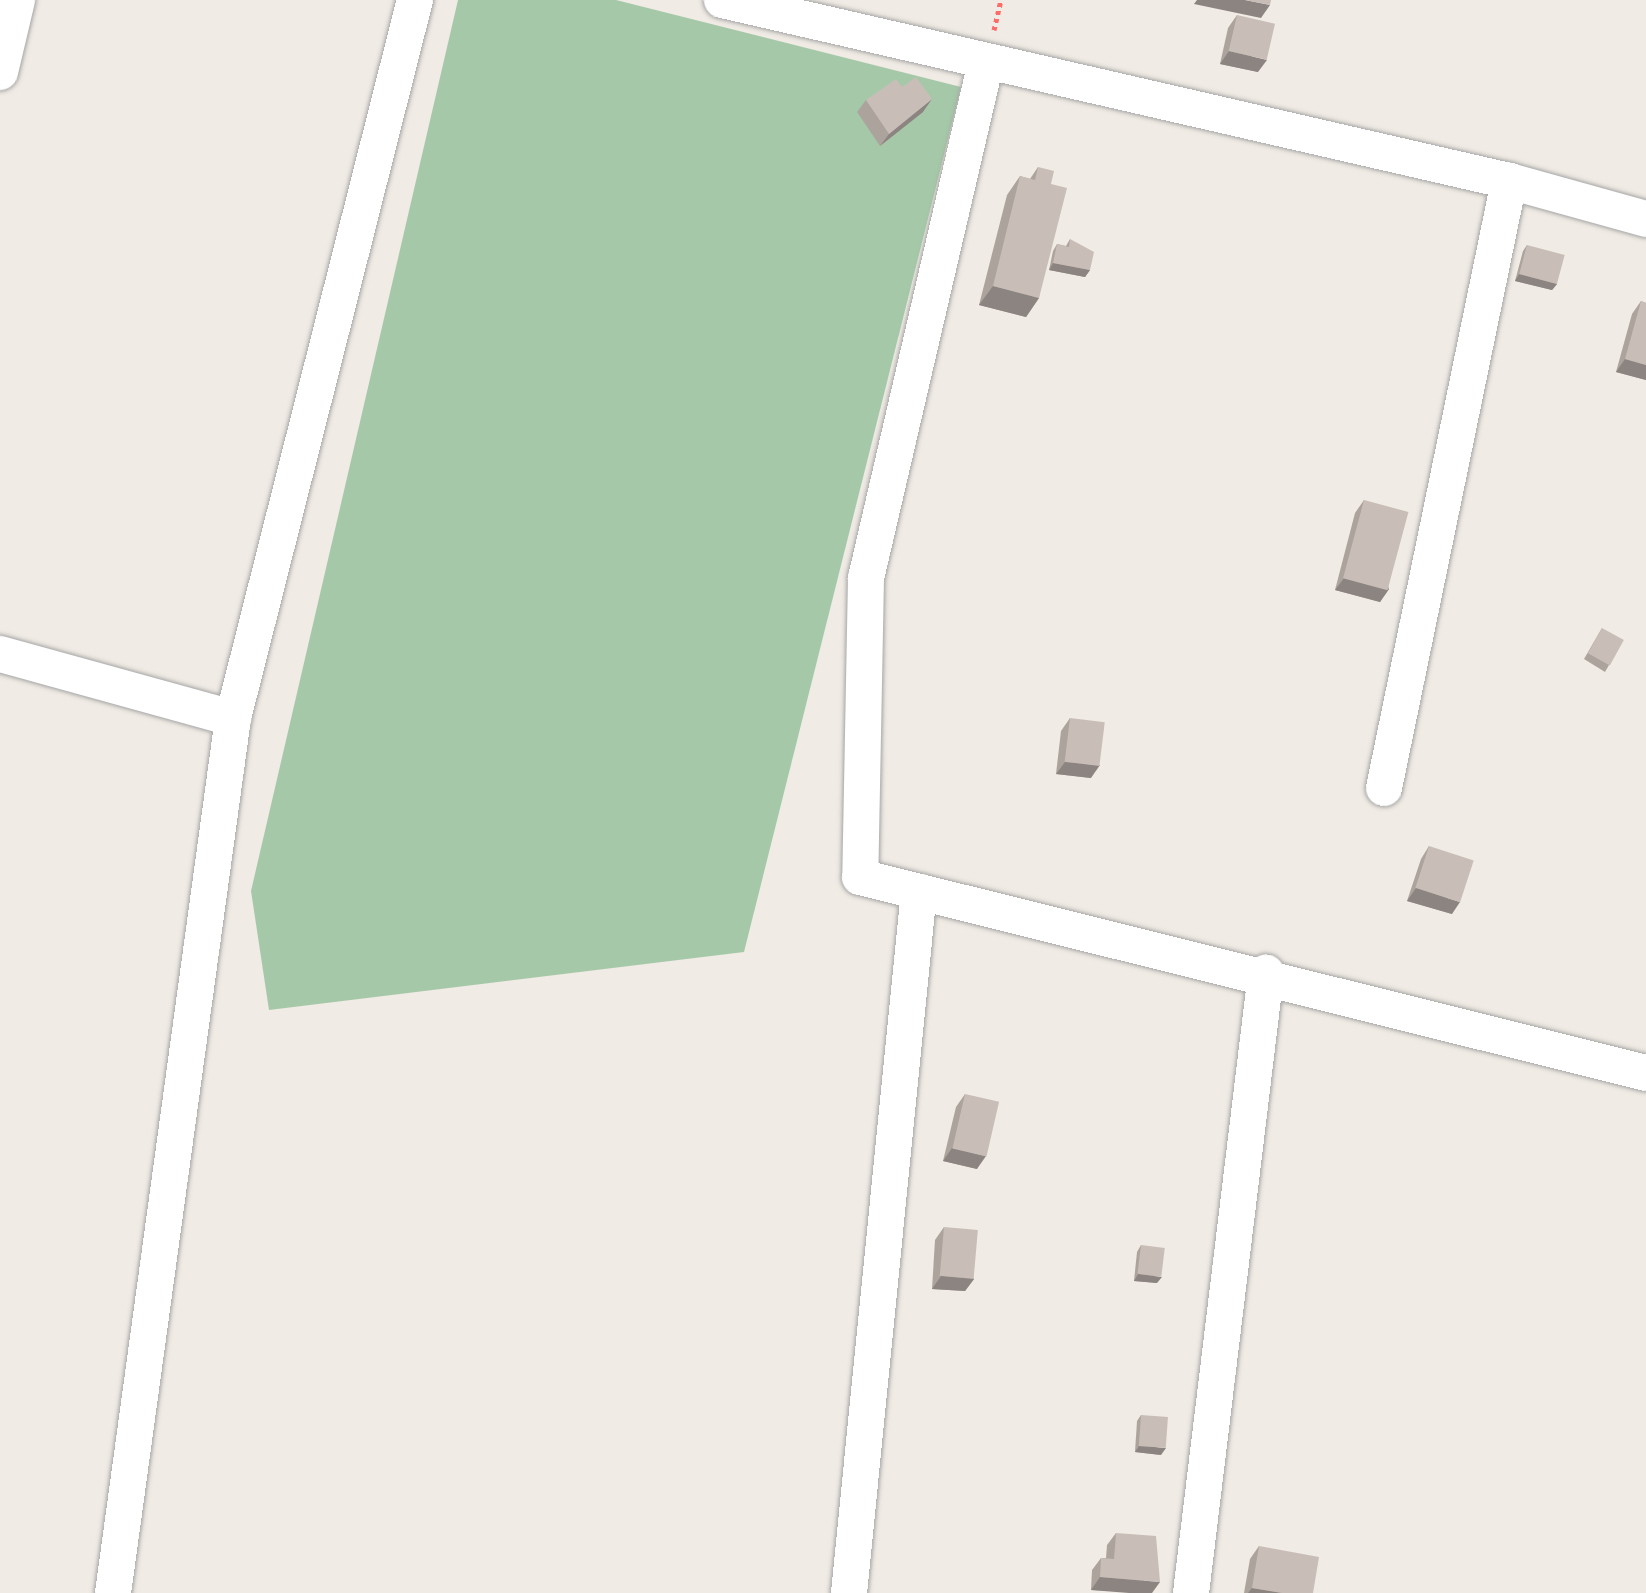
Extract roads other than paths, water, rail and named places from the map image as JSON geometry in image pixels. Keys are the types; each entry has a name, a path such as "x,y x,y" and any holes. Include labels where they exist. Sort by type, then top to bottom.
{"street":[{"path":"0,72 17,0"},
{"path":"113,1593 233,718 415,0"},
{"path":"722,0 1509,181 1646,219"},
{"path":"986,62 864,593 860,877 1266,973 1646,1073"},
{"path":"1384,788 1509,181"},
{"path":"0,654 233,718"},
{"path":"849,1593 919,891"},
{"path":"1191,1593 1266,973"}]}
